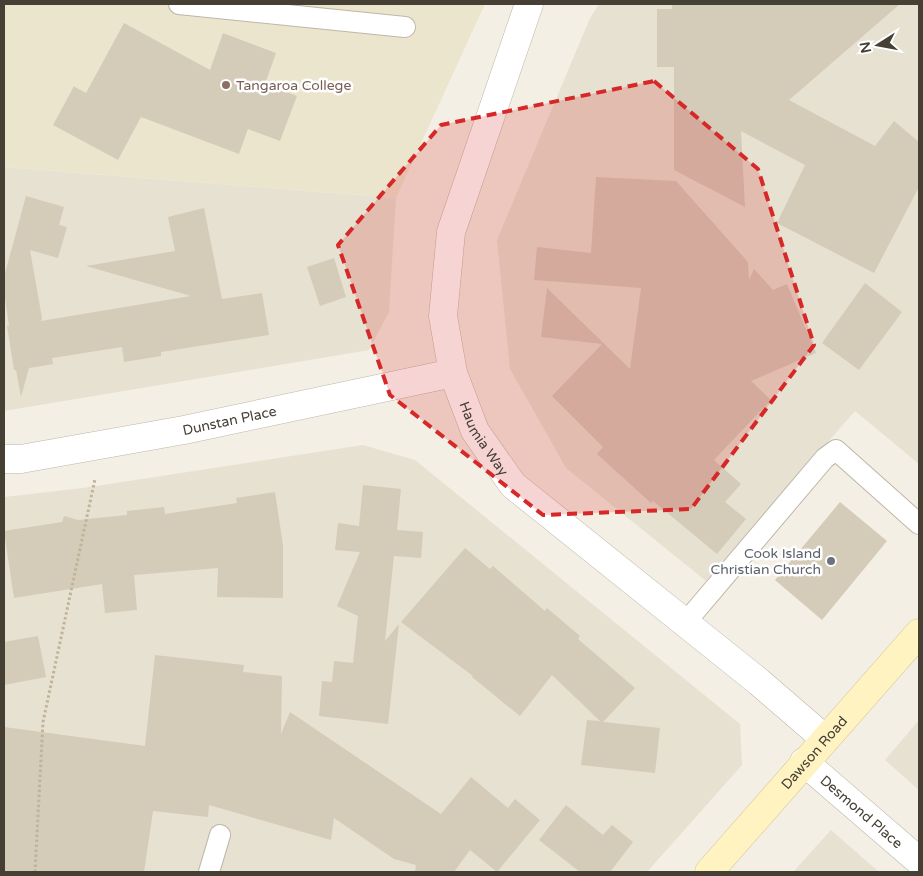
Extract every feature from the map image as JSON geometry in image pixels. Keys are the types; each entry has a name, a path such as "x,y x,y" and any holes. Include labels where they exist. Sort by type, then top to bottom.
{"main road":[{"name":"Dawson Road","path":"709,872 919,633"}],"street":[{"name":"Haumia Way","path":"529,4 451,232 443,316 453,373 475,431 513,486 759,682 825,739"},
{"name":"Dunstan Place","path":"4,459 21,458 184,430 453,373"},
{"name":"Desmond Place","path":"804,762 919,861"}],"lane":[{"path":"179,4 405,27"},
{"path":"685,623 825,458 836,450 919,524"},
{"path":"209,872 220,835"}],"path":[{"path":"35,872 43,722 103,444"}],"highlighted area":[{"path":"654,81 758,169 814,345 691,509 543,515 390,395 338,245 441,125"}],"shaded area":[{"name":"Tangaroa College","path":"4,4 485,4 396,198 4,167"},
{"path":"599,4 919,4 919,464 855,411 706,581 566,468 510,369 497,240 590,18"},
{"path":"4,167 396,198 389,312 369,350 4,411"},
{"path":"363,445 415,460 740,724 742,765 647,872 4,872 4,497 83,488"},
{"path":"919,720 919,790 885,760"},
{"path":"831,830 879,872 793,872"}],"building":[{"path":"672,4 900,4 789,100 875,146 894,121 919,142 919,187 874,273 777,223 805,165 741,131 745,207 674,170 674,67 657,67 657,9 672,9"},
{"path":"124,23 210,70 223,33 276,53 265,84 297,96 280,141 248,129 239,154 141,117 118,160 53,125 73,86 86,93"},
{"path":"596,177 676,181 748,262 749,280 754,269 773,290 787,284 816,353 751,381 771,400 714,460 741,484 725,502 746,519 717,554 653,501 651,503 597,454 603,447 552,396 602,344 541,337 547,288 630,369 641,288 534,280 537,247 591,253"},
{"path":"26,196 64,207 59,225 67,227 58,258 30,250 41,321 191,296 86,266 175,251 168,217 204,208 222,299 262,293 269,335 161,352 161,356 124,362 122,347 52,358 53,364 29,368 21,397 16,370 14,370 7,326 9,326 4,277"},
{"path":"334,258 346,297 320,306 307,267"},
{"path":"865,283 902,312 859,370 822,343"},
{"path":"363,485 401,489 397,530 423,532 421,558 394,556 385,641 399,624 388,724 319,716 322,681 332,682 334,661 353,663 358,616 337,606 360,552 335,550 338,523 359,526"},
{"path":"275,492 283,545 283,598 217,597 218,568 134,575 137,610 105,613 102,584 14,598 4,531 62,522 64,516 78,520 127,515 127,511 164,507 165,514 237,503 236,498"},
{"name":"Cook Island Christian Church","path":"840,502 887,541 822,620 775,580"},
{"path":"465,548 490,569 493,566 545,611 547,608 580,636 578,639 635,688 603,722 660,728 655,773 581,765 587,720 600,721 552,675 520,716 473,676 401,622"},
{"path":"38,636 46,677 4,685 4,642"},
{"path":"155,655 244,665 243,672 282,676 281,734 290,712 441,814 471,777 508,808 515,799 540,820 497,872 470,850 454,872 415,872 416,865 394,859 334,818 331,840 209,805 208,817 153,811 144,872 4,872 4,727 145,746"},
{"path":"566,805 603,835 612,825 633,842 610,872 580,872 539,840"}],"place":[{"name":"Tangaroa College","path":"226,85"},
{"name":"Cook Island Christian Church","path":"831,561"}]}
